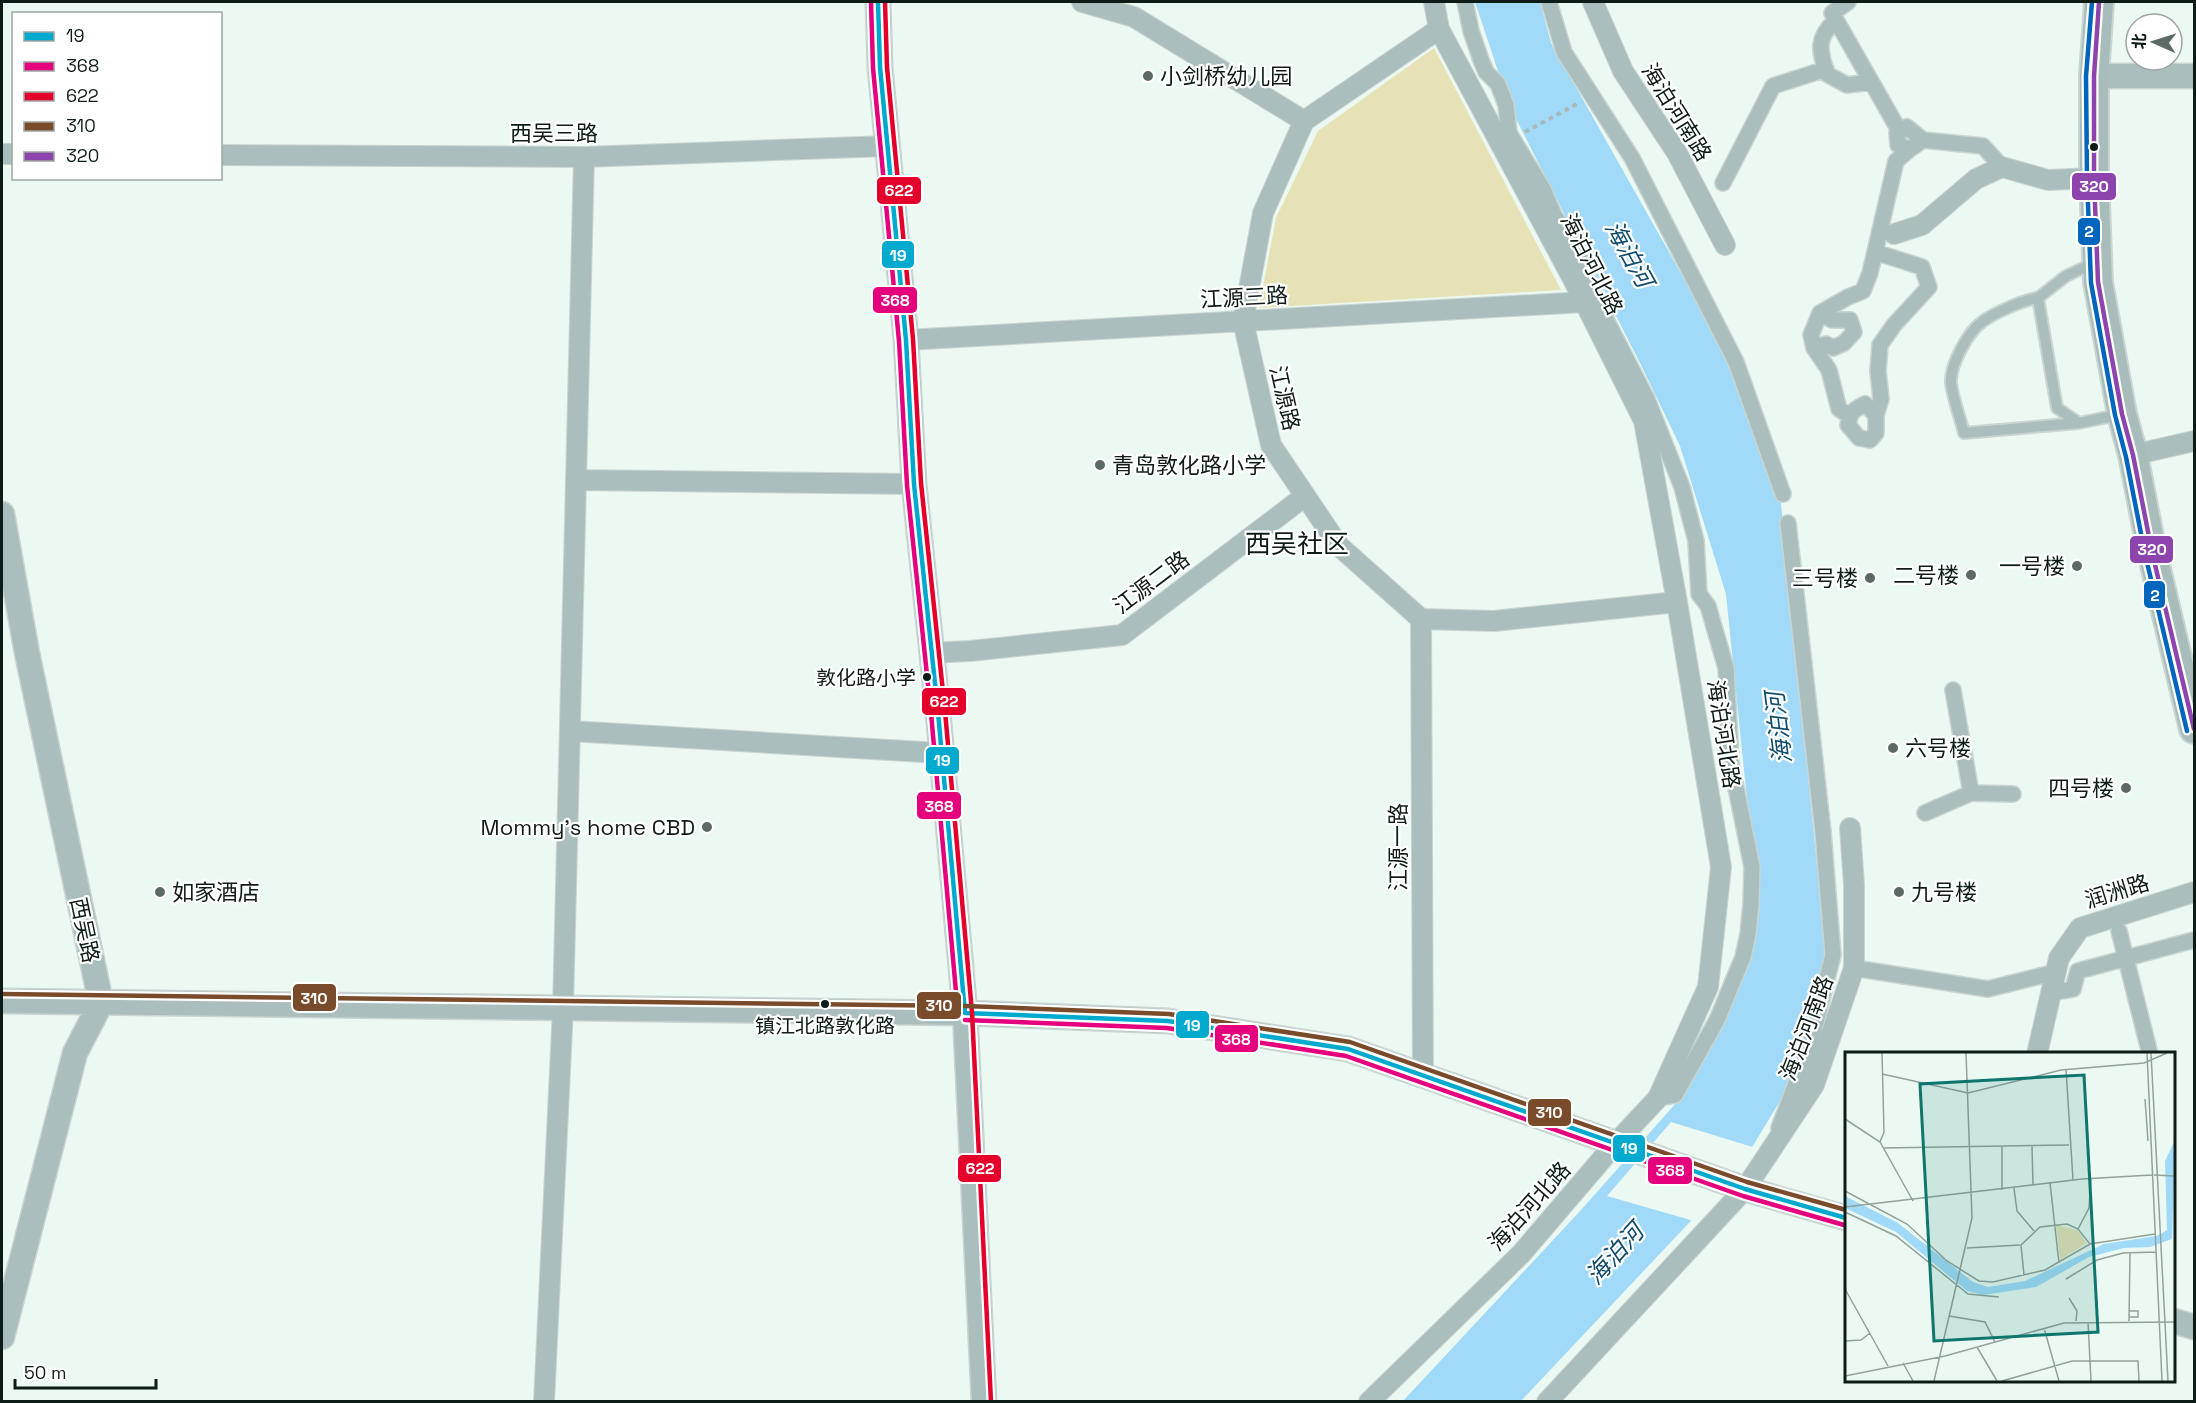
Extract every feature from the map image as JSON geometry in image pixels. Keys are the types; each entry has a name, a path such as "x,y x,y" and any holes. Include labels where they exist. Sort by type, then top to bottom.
{"main road":[{"path":"2098,2 2094,76 2094,178 2098,282 2122,414 2194,729"}],"street":[{"path":"878,2 880,67 906,340 914,484 938,712 965,1013 984,1401"},
{"path":"1082,2 1134,17 1304,121 1439,28"},
{"name":"海泊河北路","path":"1368,1401 1521,1254 1615,1144 1658,1098 1708,987 1721,867 1644,421 1585,302 1439,28 1434,2"},
{"path":"1466,2 1471,31 1486,72 1498,84 1506,105 1509,133 1543,189 1554,215 1582,259 1587,270 1587,283 1647,399 1667,448 1682,487 1696,541 1699,594 1708,606 1726,668 1731,763 1752,867 1748,934 1743,957 1718,1020 1675,1095 1658,1098"},
{"path":"1550,2 1564,52 1632,158 1736,362 1783,494"},
{"name":"海泊河南路","path":"1593,2 1623,71 1677,153 1725,245"},
{"path":"1848,2 1832,13 1900,132"},
{"path":"1836,20 1825,30 1820,46 1827,74 1847,86 1871,82"},
{"path":"1723,183 1773,86 1826,69"},
{"path":"2094,76 2194,76"},
{"name":"江源路","path":"1304,121 1263,213 1243,321 1271,445 1339,546 1421,619"},
{"path":"1910,149 1898,145 1897,133 1907,127 1923,140 1983,146 2002,167 2048,180 2094,178"},
{"path":"1849,415 1839,409 1828,370 1814,348 1811,335 1820,313 1863,291 1870,273 1896,161 1923,140"},
{"name":"西吴三路","path":"222,155 584,157 888,146"},
{"path":"544,1401 563,1008 584,157"},
{"path":"1894,234 1923,225 1976,179 2002,167"},
{"path":"1875,252 1922,267 1929,287 1894,325 1880,345 1878,371 1881,399 1876,415 1876,433 1870,440 1859,438 1848,425 1849,415 1853,410 1865,404 1876,415"},
{"name":"江源三路","path":"906,340 1585,302"},
{"path":"1814,348 1826,344 1833,348 1844,343 1854,332 1850,321 1832,320 1820,313"},
{"path":"2133,455 2194,441"},
{"path":"576,480 914,484"},
{"name":"江源二路","path":"930,653 969,651 1122,634 1305,496"},
{"name":"西吴路","path":"2,514 27,652 100,1003"},
{"path":"1772,1148 1810,1046 1833,955 1823,832 1788,523"},
{"path":"1421,619 1494,621 1677,602"},
{"name":"江源一路","path":"1421,619 1423,1076"},
{"path":"1953,690 1971,794"},
{"path":"570,731 940,753"},
{"path":"1925,813 1971,794 2013,794"},
{"name":"海泊河南路","path":"1547,1401 1745,1189 1814,1085 1854,968 1854,885 1850,828"},
{"name":"润洲路","path":"2037,1052 2059,958 2080,928 2194,892"},
{"path":"2119,931 2150,1052"},
{"path":"2051,993 2073,989 2078,971 2194,940"},
{"path":"1854,968 1988,989 2056,972"},
{"path":"2,1001 965,1013 1168,1021 1348,1049 1745,1189 1845,1218"},
{"path":"2,1336 75,1053 100,1003"},
{"path":"2175,1321 2194,1327"}],"lane":[{"path":"2096,262 2066,276 2038,298 2028,299 1982,321 1968,337 1958,357 1951,381 1964,433 2079,423 2122,414"},
{"path":"2038,298 2057,408 2079,423"}],"path":[{"path":"1514,139 1592,96"}],"shaded area":[{"path":"1434,48 1561,290 1259,308 1276,218 1318,131"}],"water":[{"name":"海泊河","path":"1475,2 1540,2 1551,43 1731,362 1781,504 1826,956 1809,1038 1783,1096 1737,1172 1521,1401 1402,1402 1581,1210 1684,1094 1739,975 1751,957 1756,916 1757,850 1749,819 1726,594 1680,446 1510,107"}],"pier":[{"path":"1671,1122 1756,1148 1740,1174 1694,1221 1607,1196"}],"transit line":[{"name":"368","path":"871,2 873,68 899,341 907,485 931,713 958,1014"},
{"name":"19","path":"878,2 880,67 906,340 914,484 938,712 965,1013"},
{"name":"622","path":"885,2 887,67 913,339 921,483 945,711 972,1012 991,1402"},
{"name":"2","path":"2092,2 2086,76 2091,283 2115,415 2187,731"},
{"name":"320","path":"2099,2 2094,76 2094,178 2098,282 2122,414 2194,729"},
{"name":"310","path":"2,994 965,1006 1169,1014 1350,1042 1747,1182 1845,1210"},
{"name":"19","path":"965,1013 1168,1021 1348,1049 1745,1189 1845,1218"},
{"name":"368","path":"965,1020 1167,1028 1346,1056 1743,1196 1844,1225"}],"place":[{"name":"小剑桥幼儿园","path":"1148,76"},
{"name":"青岛敦化路小学","path":"1100,465"},
{"name":"一号楼","path":"2077,566"},
{"name":"二号楼","path":"1971,575"},
{"name":"三号楼","path":"1870,578"},
{"name":"敦化路小学","path":"927,677"},
{"name":"六号楼","path":"1893,748"},
{"name":"四号楼","path":"2126,788"},
{"name":"Mommy's home CBD","path":"707,827"},
{"name":"如家酒店","path":"160,892"},
{"name":"九号楼","path":"1899,892"},
{"name":"镇江北路敦化路","path":"825,1004"}],"district":[{"name":"西吴社区","path":"1297,544"}]}
